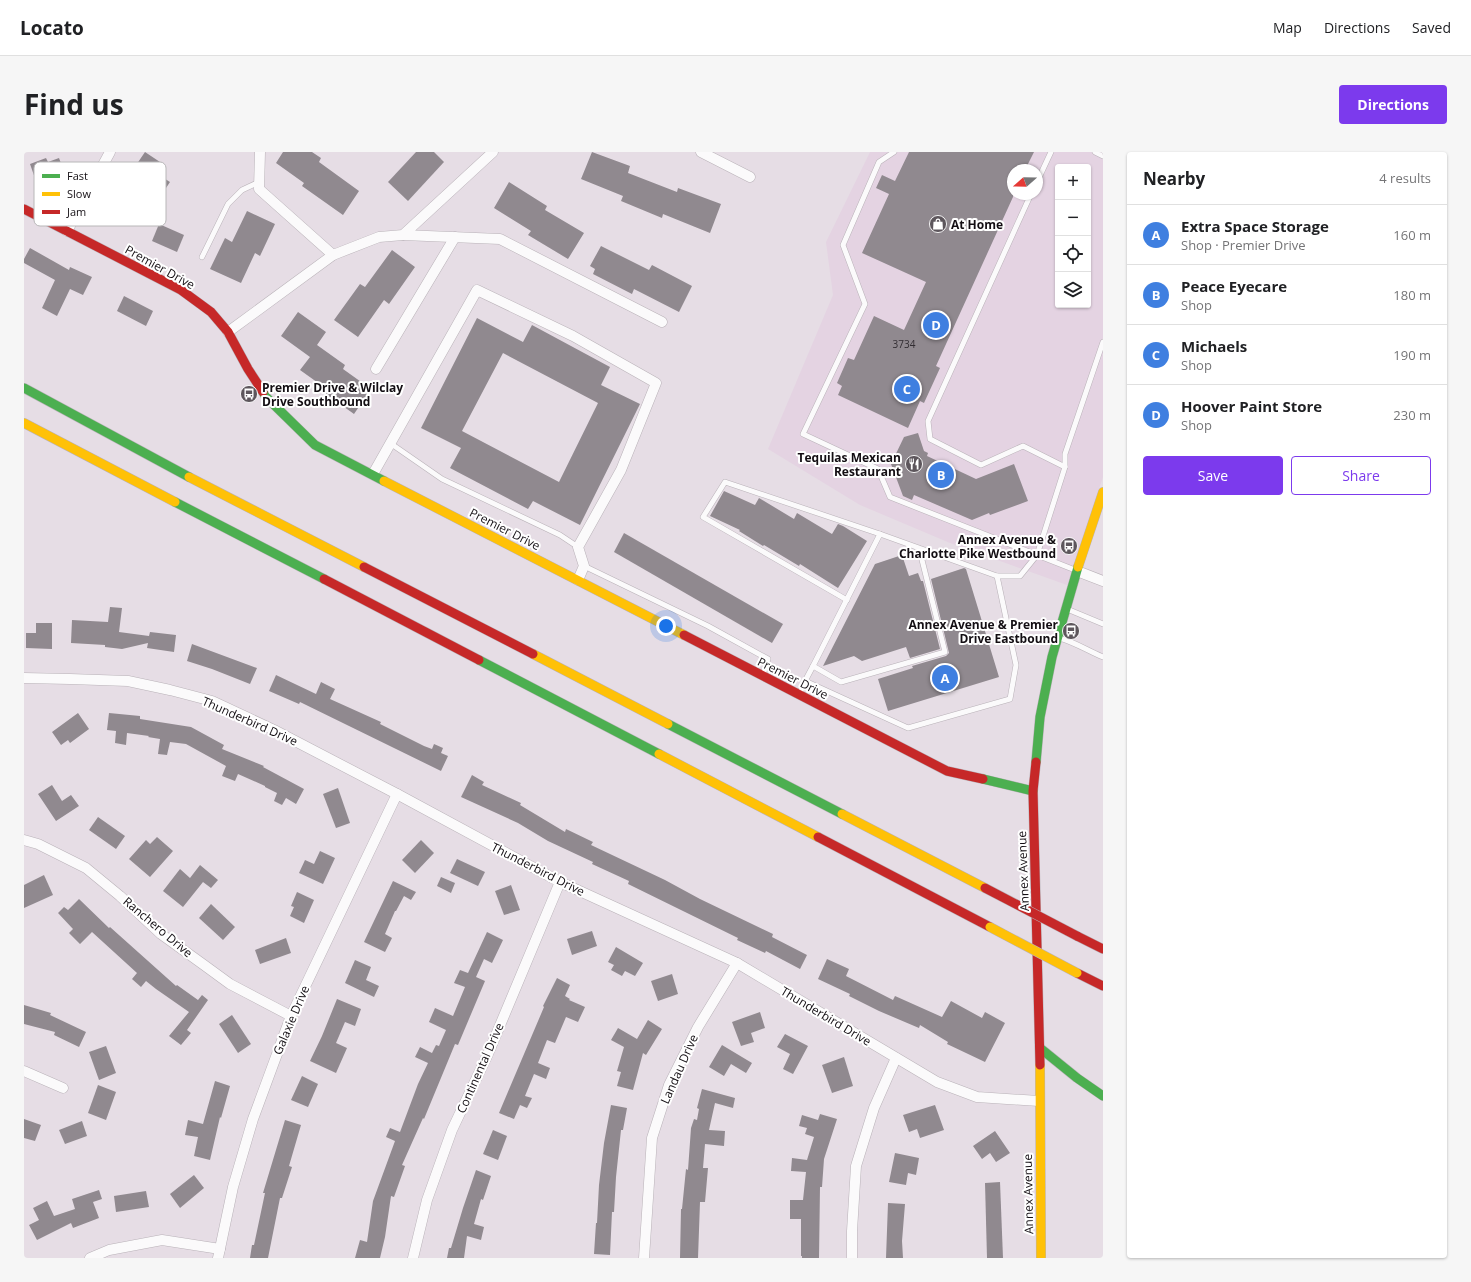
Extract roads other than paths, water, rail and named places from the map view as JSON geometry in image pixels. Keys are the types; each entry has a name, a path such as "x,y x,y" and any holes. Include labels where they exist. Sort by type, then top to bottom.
{"main road":[{"name":"Premier Drive","path":"24,209 34,214"},
{"name":"Premier Drive","path":"57,226 181,290 211,312 228,332 248,370 266,397 315,445 947,771 1032,791"},
{"path":"24,388 139,450 1103,949"},
{"path":"24,423 1103,986"},
{"name":"Annex Avenue","path":"1042,1258 1039,1101 1040,1048 1032,791 1040,717 1052,658 1103,492"},
{"path":"1040,1048 1076,1078 1103,1096"}],"street":[{"path":"105,162 110,152"},
{"path":"260,152 259,189 333,256"},
{"path":"403,235 493,152"},
{"path":"701,152 750,177"},
{"path":"67,231 70,226"},
{"path":"228,332 333,256 379,237 403,235 500,239 662,322"},
{"path":"376,369 455,237"},
{"path":"373,474 477,290 573,336 656,383 621,470 578,547 584,566 578,580"},
{"path":"1078,571 1103,581"},
{"name":"Thunderbird Drive","path":"24,678 70,678 128,681 212,701 274,730 398,794 560,882 737,963 937,1082 977,1097 1039,1101"},
{"name":"Galaxie Drive","path":"219,1253 233,1187 253,1119 291,1016 398,794"},
{"name":"Ranchero Drive","path":"24,840 38,844 86,868 120,896 161,934 230,984 291,1016"},
{"name":"Continental Drive","path":"413,1258 427,1200 452,1130 488,1054 560,882"},
{"name":"Landau Drive","path":"644,1258 652,1138 669,1085 698,1027 737,963"},
{"path":"852,1258 856,1166 874,1108 896,1058"},
{"path":"24,1071 63,1088"},
{"path":"90,1258 109,1250 162,1240 219,1253"}],"lane":[{"path":"894,152 879,162 843,245 865,304 803,434 878,469 890,497 1078,571"},
{"path":"1043,169 1051,152"},
{"path":"1094,152 1103,156"},
{"path":"202,257 228,204 242,190 259,182"},
{"path":"1029,200 928,421 930,439 981,465 1024,446 1065,467"},
{"path":"847,600 703,517 725,482 880,534 997,576 1020,576 1037,555 1065,467 1065,454 1103,342"},
{"path":"390,443 442,479 560,535 578,547"},
{"path":"800,695 805,681 880,534"},
{"path":"813,666 841,682 945,652 919,548"},
{"path":"584,566 708,626 768,659 763,676"},
{"path":"805,681 908,728 1010,699 1016,665 997,576"},
{"path":"1067,608 1103,624"},
{"path":"1058,637 1072,641 1086,651 1103,657"}],"place":[{"name":"At Home","path":"938,224"},
{"name":"Hoover Paint Store","path":"936,325"},
{"name":"Michaels","path":"907,389"},
{"name":"Premier Drive & Wilclay Drive Southbound","path":"249,394"},
{"name":"Tequilas Mexican Restaurant","path":"914,464"},
{"name":"Peace Eyecare","path":"941,475"},
{"name":"Annex Avenue & Charlotte Pike Westbound","path":"1069,546"},
{"name":"Annex Avenue & Premier Drive Eastbound","path":"1071,631"},
{"name":"Extra Space Storage","path":"945,678"}]}
